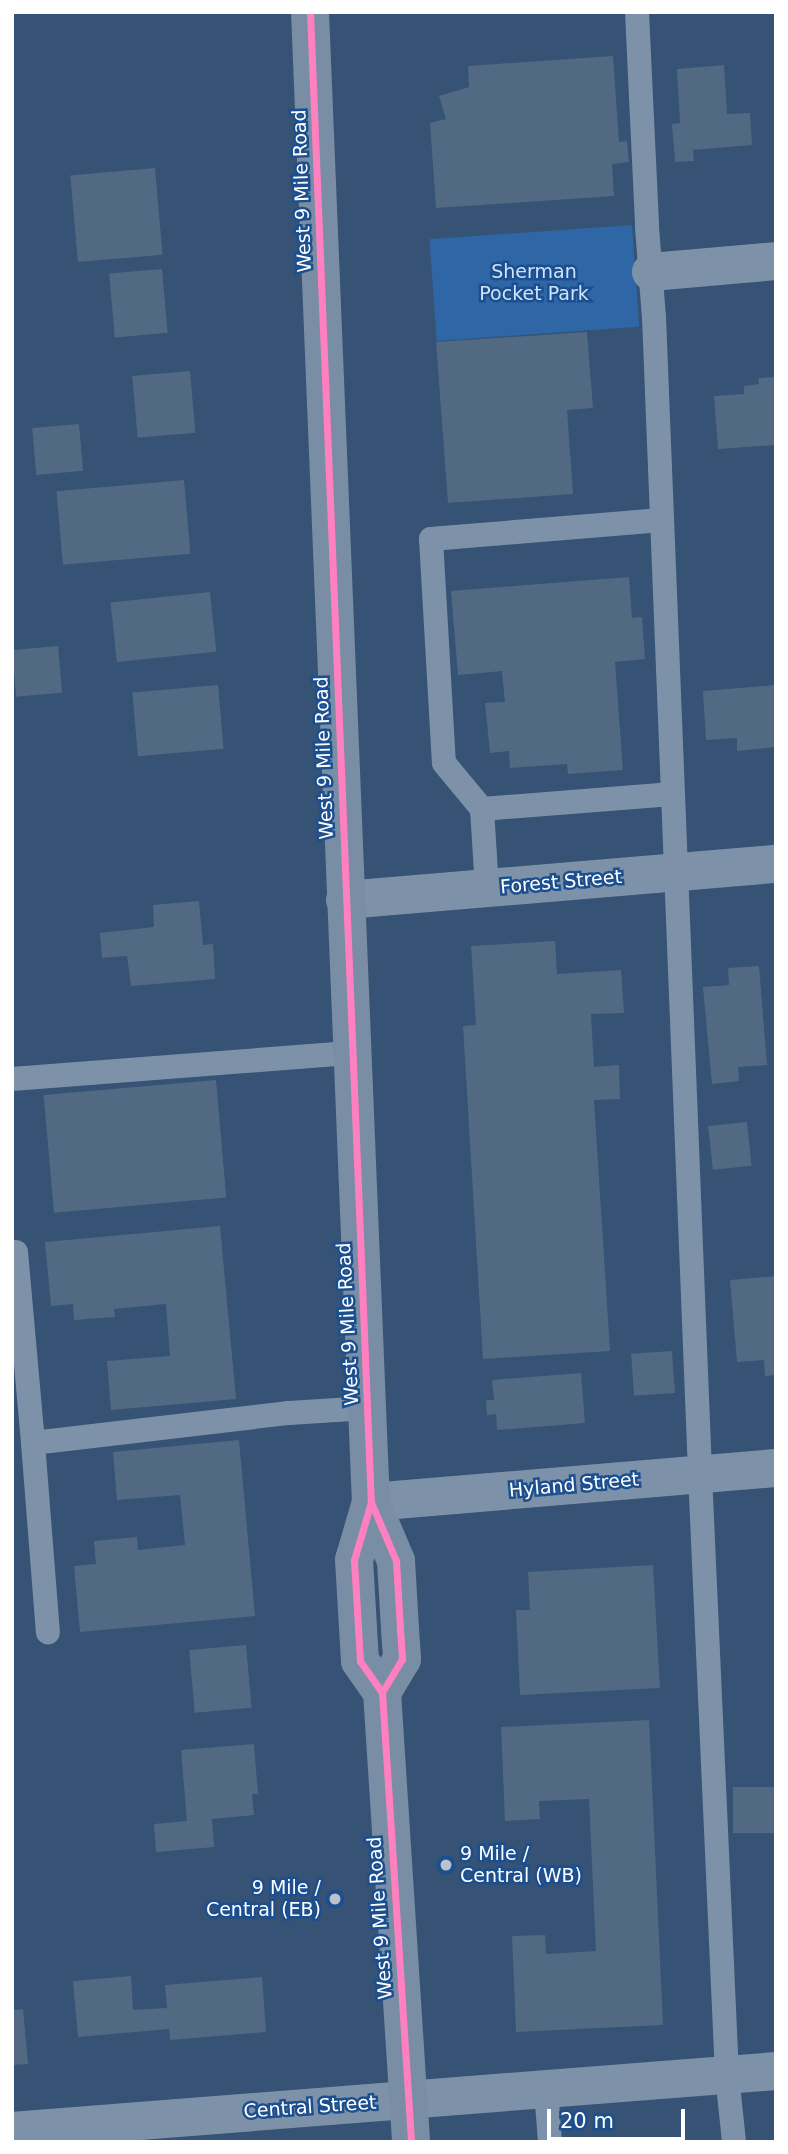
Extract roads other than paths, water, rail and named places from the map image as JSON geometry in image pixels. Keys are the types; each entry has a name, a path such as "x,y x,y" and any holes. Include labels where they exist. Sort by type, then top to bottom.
{"main road":[{"name":"West 9 Mile Road","path":"310,12 371,1502 396,1561 402,1659 382,1692 411,2142"}],"street":[{"path":"651,272 776,261"},
{"name":"Forest Street","path":"345,900 776,864"},
{"name":"Hyland Street","path":"371,1502 776,1468"},
{"name":"Central Street","path":"12,2131 776,2071"}],"lane":[{"path":"637,12 662,520 727,2075 734,2142"},
{"path":"487,888 482,808 444,762 430,539 662,520"},
{"path":"482,808 672,794"},
{"path":"12,1079 352,1053"},
{"path":"16,1252 48,1632"},
{"path":"33,1443 289,1413 368,1408"},
{"path":"546,2090 550,2142"}],"place":[{"name":"9 Mile / Central (WB)","path":"446,1865"},
{"name":"9 Mile / Central (EB)","path":"335,1899"}],"park label":[{"name":"Sherman Pocket Park","path":"534,283"}]}
